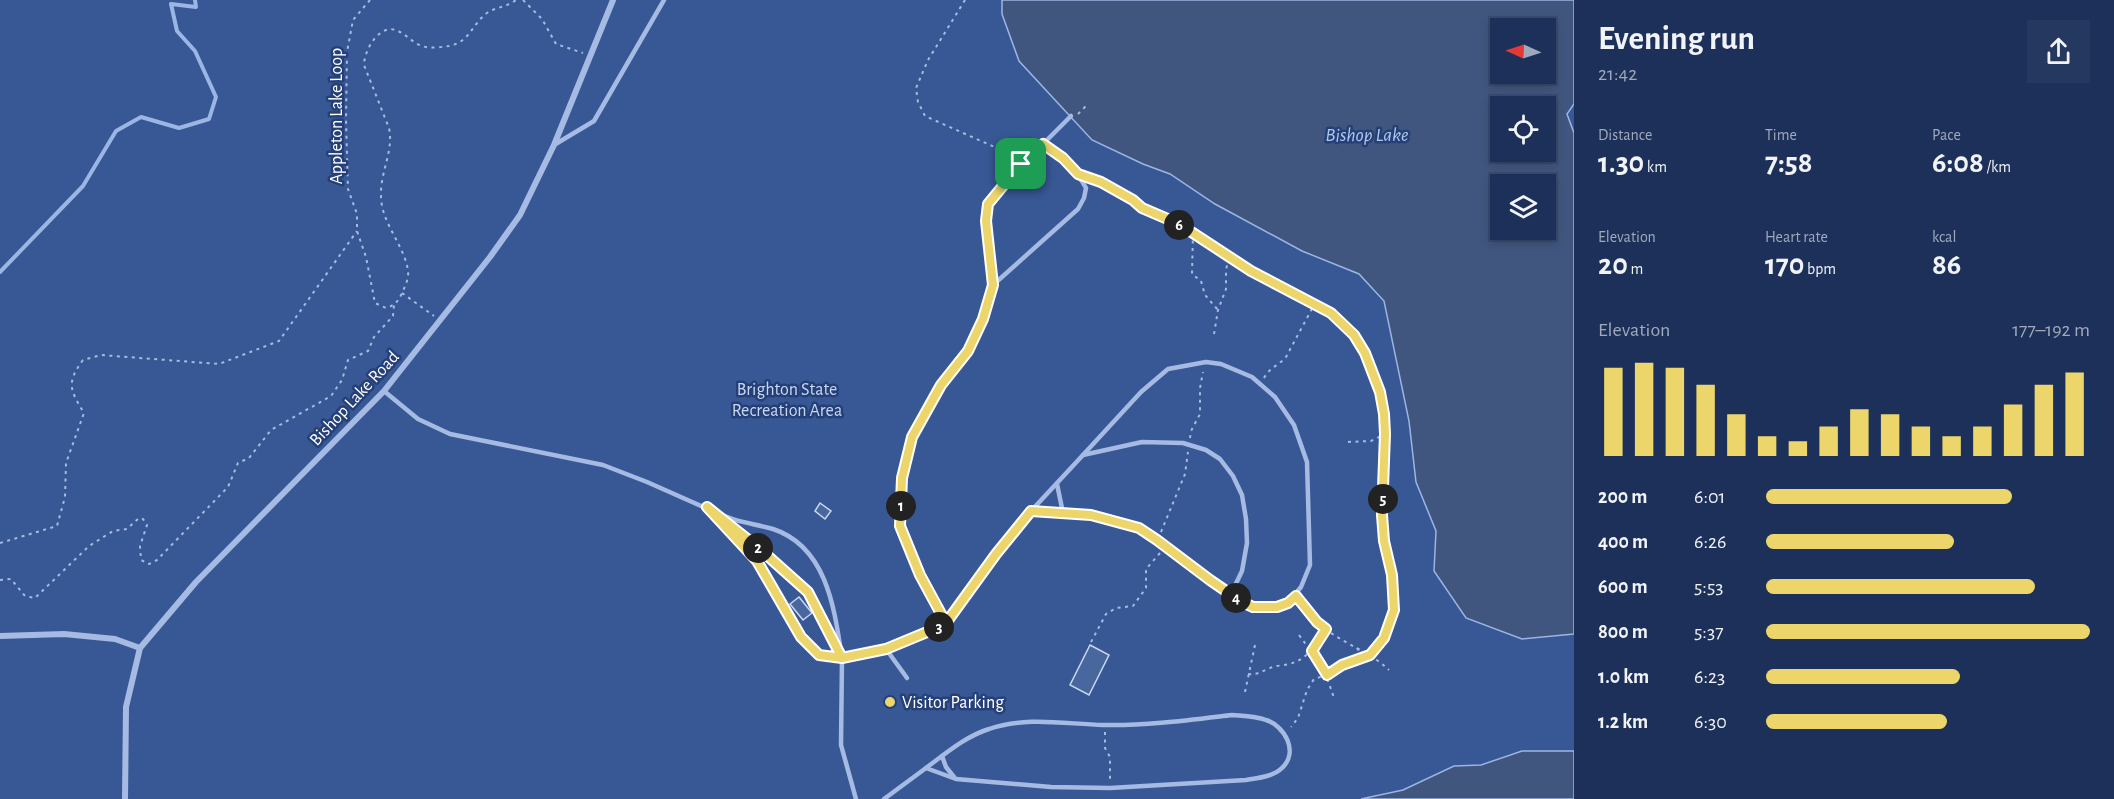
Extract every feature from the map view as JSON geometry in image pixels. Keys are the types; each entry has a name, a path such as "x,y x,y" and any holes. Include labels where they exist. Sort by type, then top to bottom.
{"street":[{"name":"Bishop Lake Road","path":"125,799 126,707 140,648 196,582 384,391 440,322 520,215 554,145 613,0"},
{"path":"0,636 64,634 115,639 140,648"}],"lane":[{"path":"554,145 594,121 664,0"},
{"path":"946,623 920,575 900,526 902,478 912,437 941,385 968,351 983,319 993,285 986,221 988,204 1021,164 1071,116"},
{"path":"993,285 1078,209 1086,188 1078,174 1063,158 1043,144"},
{"path":"707,507 757,561 801,637 819,655 842,658 886,649 946,623 996,554 1031,511 1141,392 1168,369 1206,362 1221,364 1252,376 1275,397 1294,425 1307,462 1310,565 1296,596 1288,603 1265,608 1253,607 1210,580 1139,528 1091,515 1031,511"},
{"path":"384,391 418,419 450,434 603,465 707,507 722,516 783,533 795,540 815,560 828,586 837,621 842,658 841,745 856,799"},
{"path":"1083,455 1142,442 1189,445 1206,450 1220,459 1233,476 1242,495 1246,519 1247,543 1242,571 1231,594"},
{"path":"1057,484 1063,513"},
{"path":"707,507 761,550 808,592 842,658"},
{"path":"886,649 907,678"},
{"path":"884,799 942,756 986,729 1027,721 1104,725 1169,722 1232,715 1265,719 1277,725 1289,743 1288,760 1281,770 1264,777 1246,780 1110,788 1051,788 956,779 926,768"},
{"path":"942,756 946,767 956,779"}],"path":[{"name":"Appleton Lake Loop","path":"370,0 353,20 347,52 348,189 357,214 357,231 366,257 375,303 386,308 399,300 407,283 408,271 389,225 381,196 384,165 391,147 391,137 366,71 364,59 381,32 388,30 396,29 428,48 458,43 467,38 485,15 516,0"},
{"path":"523,0 542,19 556,44 592,56"},
{"path":"965,0 928,60 916,88 918,102 925,116 1008,153 1021,164"},
{"path":"1005,172 1002,162 1015,146"},
{"path":"1078,174 1101,182 1133,200 1142,208 1193,233 1251,271 1331,313 1354,335 1365,353 1380,392 1385,434 1382,515 1384,541 1392,575 1394,610 1384,638 1370,655 1342,665 1314,680 1307,690 1298,718 1285,734"},
{"path":"0,543 57,526 65,497 66,463 84,412 71,392 72,374 83,360 101,355 219,364 279,341 357,231"},
{"path":"1193,233 1192,274 1201,280 1205,295 1218,310"},
{"path":"1214,334 1218,310 1226,288 1229,256"},
{"path":"402,293 440,322"},
{"path":"0,580 11,579 25,596 35,598 89,546 113,531 127,529 139,518 143,519 147,525 140,546 141,560 148,564 156,561 228,487 238,463 249,458 271,430 331,396 342,380 348,360 368,351 374,338 393,316 394,305"},
{"path":"1260,384 1271,367 1280,364 1286,357 1314,305"},
{"path":"1348,442 1371,441 1385,434"},
{"path":"1091,642 1106,614 1116,608 1133,606 1146,588 1146,569 1165,547"},
{"path":"1296,596 1317,622 1370,655 1389,670"},
{"path":"1248,674 1256,675 1272,667 1292,664 1312,651 1326,629"},
{"path":"1299,635 1327,675 1334,698"},
{"path":"1245,692 1255,645"},
{"path":"1357,648 1363,658"},
{"path":"1104,725 1105,748 1110,757 1110,788"}],"green space":[{"name":"Brighton State Recreation Area","path":"0,0 1574,0 1574,799 0,799"}],"water":[{"name":"Bishop Lake","path":"1002,0 1574,0 1574,104 1567,114 1574,133 1574,634 1522,639 1466,618 1434,571 1436,531 1416,482 1409,421 1384,301 1359,274 1302,251 1215,204 1170,174 1092,140 1019,61 1002,14"},
{"path":"1522,751 1574,751 1574,799 1361,799 1403,790 1454,766 1481,765"}],"building":[{"path":"820,503 831,511 825,519 815,511"},
{"path":"799,597 812,613 803,620 790,604"},
{"path":"1090,645 1109,655 1089,695 1070,685"}],"waterway":[{"path":"0,272 83,186 116,131 141,117 179,128 209,119 216,97 195,51 177,31 171,4 196,7 195,0"}],"place":[{"name":"Visitor Parking","path":"890,702"}],"route":[{"path":"1021,164 988,204 986,221 993,285 983,319 968,351 941,385 912,437 902,478 900,526 920,575 946,623 886,649 842,658 808,592 761,550 707,507 757,561 801,637 819,655 828,658 842,658 886,649 944,625 946,623 996,554 1031,511 1091,515 1139,528 1210,580 1253,607 1277,607 1288,603 1296,596 1317,622 1326,629 1312,651 1327,675 1342,665 1370,655 1384,638 1394,610 1392,575 1384,541 1382,515 1384,414 1374,372 1354,335 1331,313 1251,271 1220,249 1170,220 1142,208 1133,200 1101,182 1078,174 1063,158 1043,144 1021,164"}]}
